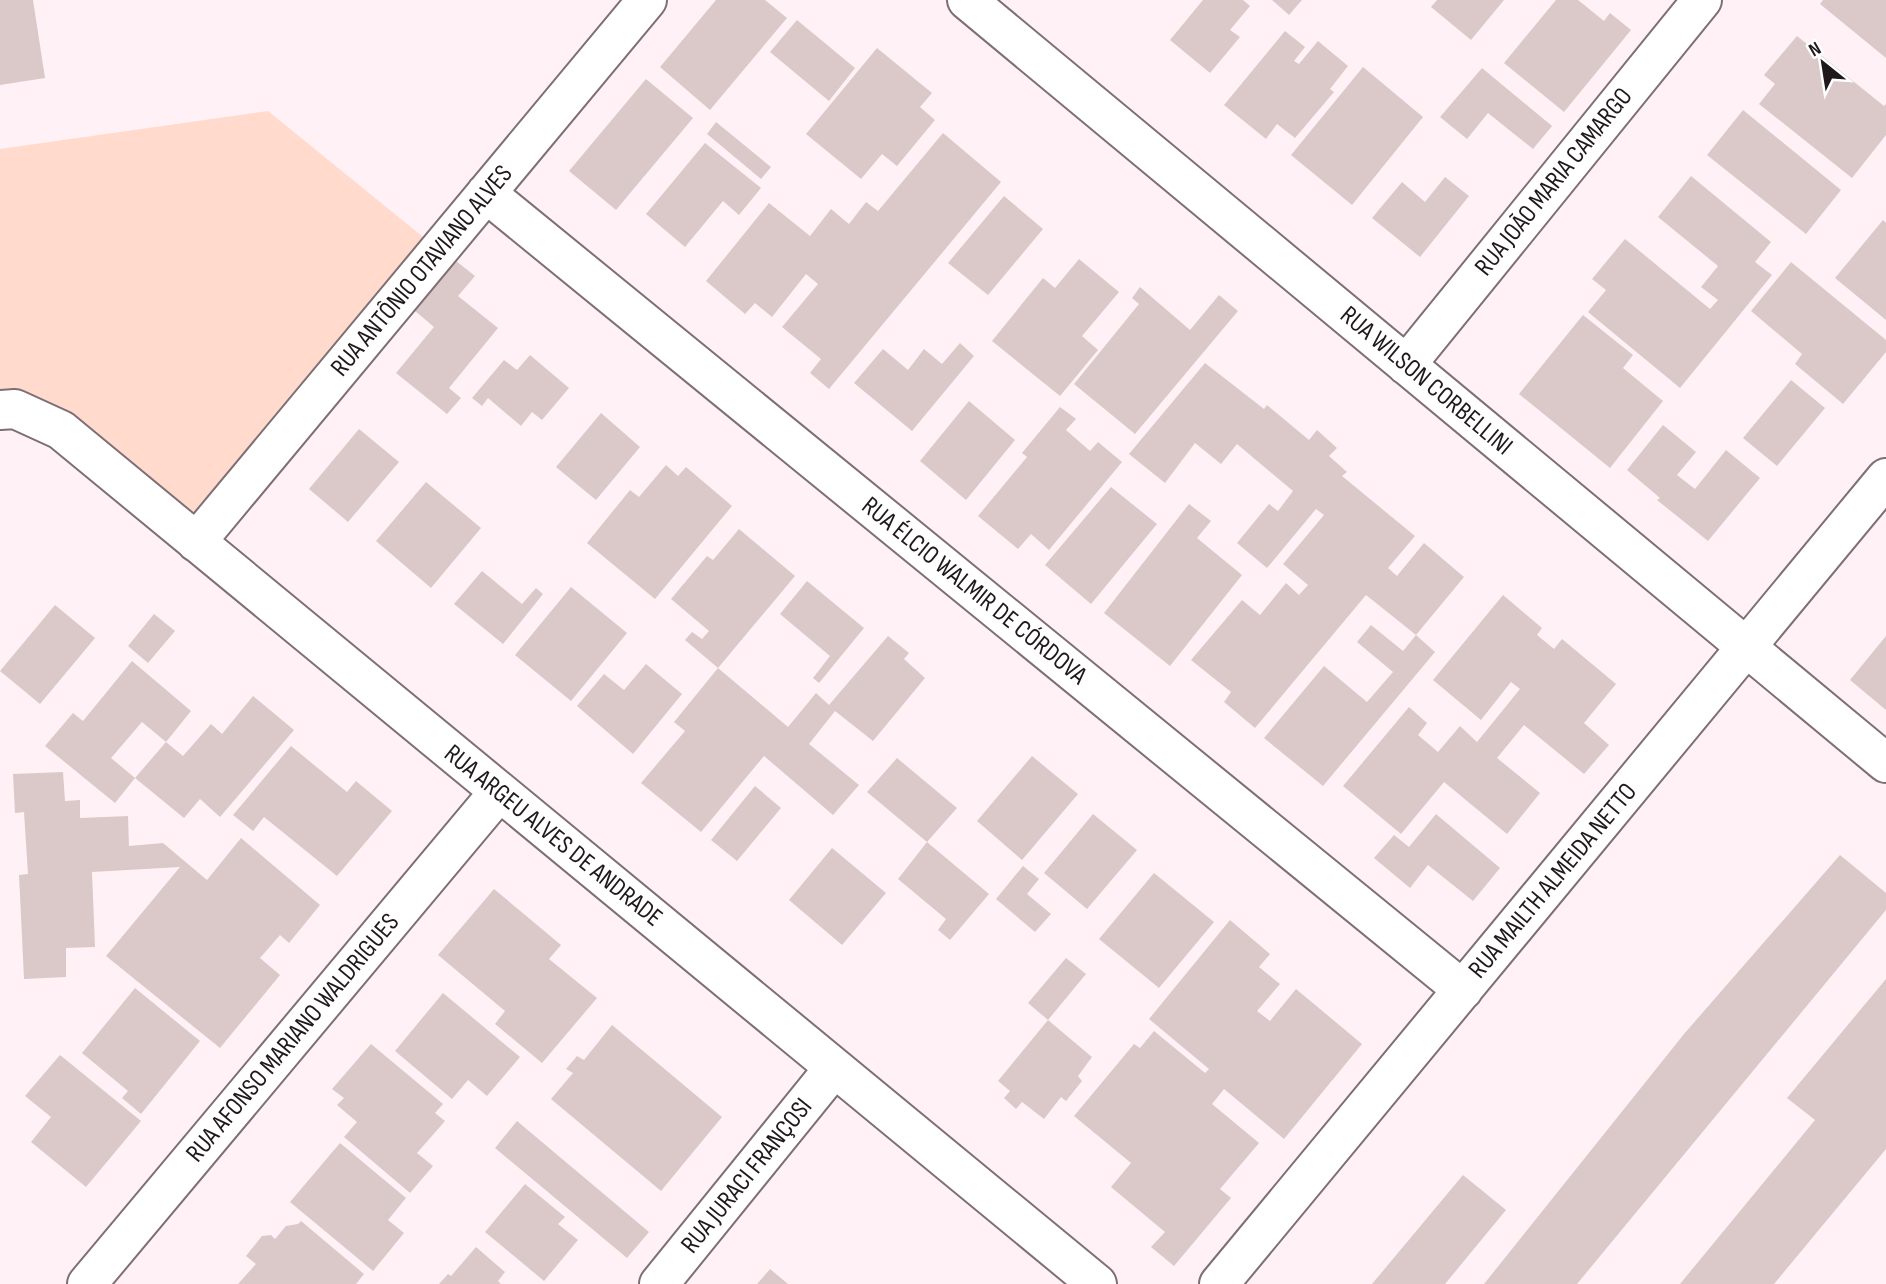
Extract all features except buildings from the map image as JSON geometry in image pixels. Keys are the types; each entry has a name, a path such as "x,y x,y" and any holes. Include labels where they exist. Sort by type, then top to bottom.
{"street":[{"name":"RUA ANTÔNIO OTAVIANO ALVES","path":"196,542 647,0"},
{"name":"RUA WILSON CORBELLINI","path":"967,0 1886,763"},
{"name":"RUA JOÃO MARIA CAMARGO","path":"1406,365 1702,0"},
{"name":"RUA ÉLCIO WALMIR DE CÓRDOVA","path":"486,193 1463,989"},
{"name":"RUA ARGEU ALVES DE ANDRADE","path":"0,410 15,409 61,429 1097,1284"},
{"name":"RUA MAILTH ALMEIDA NETTO","path":"1219,1284 1886,478"},
{"name":"RUA AFONSO MARIANO WALDRIGUES","path":"87,1284 499,792"},
{"name":"RUA JURACI FRANÇOSI","path":"659,1284 834,1068"}],"shaded area":[{"path":"268,111 439,250 196,542 0,410 0,149"}]}
